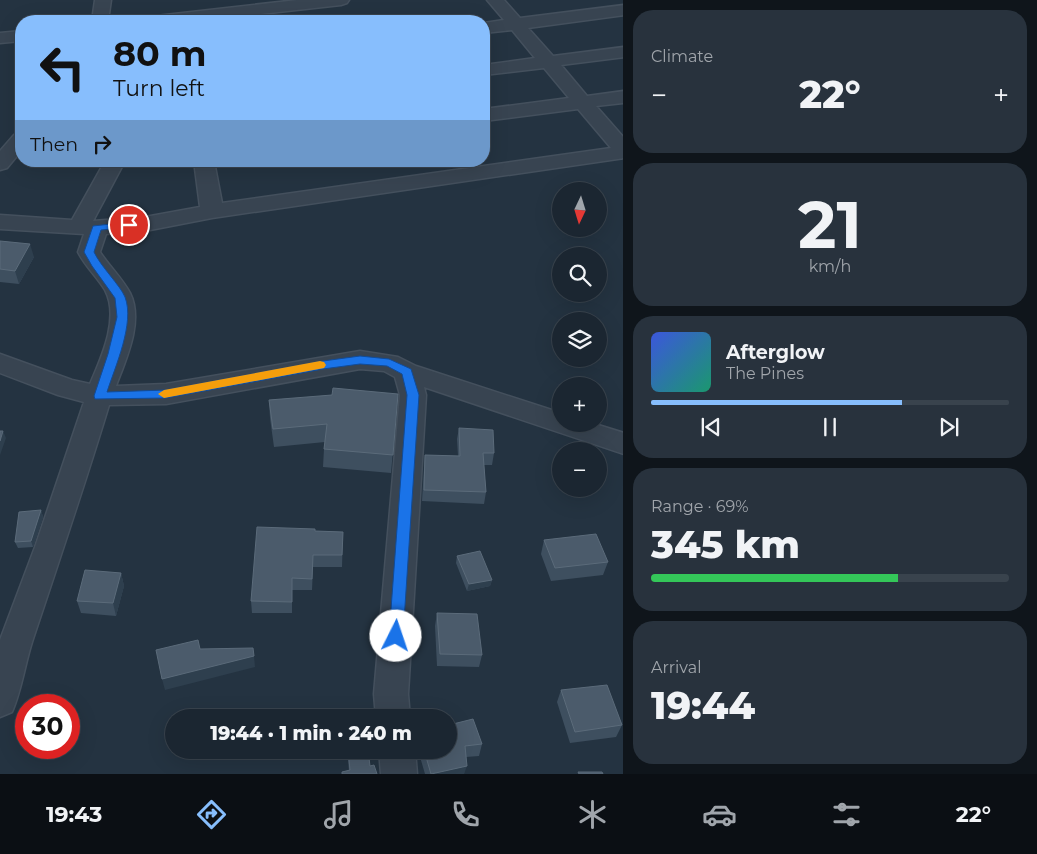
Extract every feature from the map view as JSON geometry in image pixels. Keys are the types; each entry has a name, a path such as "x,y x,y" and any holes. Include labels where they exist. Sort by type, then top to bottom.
{"street":[{"path":"101,15 103,0"},
{"path":"209,15 341,0"},
{"path":"495,0 623,151"},
{"path":"490,27 623,10"},
{"path":"0,38 15,37"},
{"path":"490,69 623,52"},
{"path":"490,114 623,97"},
{"path":"0,164 15,146"},
{"path":"0,222 88,227 145,224 212,211 623,151"},
{"path":"0,701 16,641 50,547 114,354 123,317 120,297 95,264 89,252 88,227 113,167"},
{"path":"205,167 212,211"},
{"path":"0,363 68,388 99,396 166,394 360,360 389,363 407,372 623,444"},
{"path":"393,709 391,694 413,395 407,372"},
{"path":"398,759 399,774"}],"building":[{"path":"0,241 30,244 15,271 0,269"},
{"path":"333,388 398,394 393,455 324,449 327,424 273,429 269,400 332,395"},
{"path":"459,428 493,430 494,453 483,453 486,492 424,490 425,455 460,456"},
{"path":"41,510 31,541 15,542 19,512"},
{"path":"257,527 343,532 342,555 313,555 312,579 292,578 292,602 251,601"},
{"path":"596,534 608,562 555,568 544,540"},
{"path":"480,551 492,580 469,584 457,556"},
{"path":"85,570 121,573 113,603 77,601"},
{"path":"437,613 477,614 482,655 440,654"},
{"path":"198,640 200,649 253,648 254,656 162,679 156,650"},
{"path":"607,685 622,725 575,732 561,690"},
{"path":"473,719 482,744 465,746 467,766 431,774 427,759 457,759 457,723"},
{"path":"349,759 369,759 370,766 374,765 377,774 342,774 342,772 350,770"},
{"path":"578,772 602,772 603,774 579,774"}],"slow traffic":[{"path":"164,394 320,365"}],"route":[{"path":"129,225 97,228 91,241 89,252 95,264 120,297 123,317 114,354 99,396 166,394 360,360 389,363 407,372 413,395 396,636"}]}
